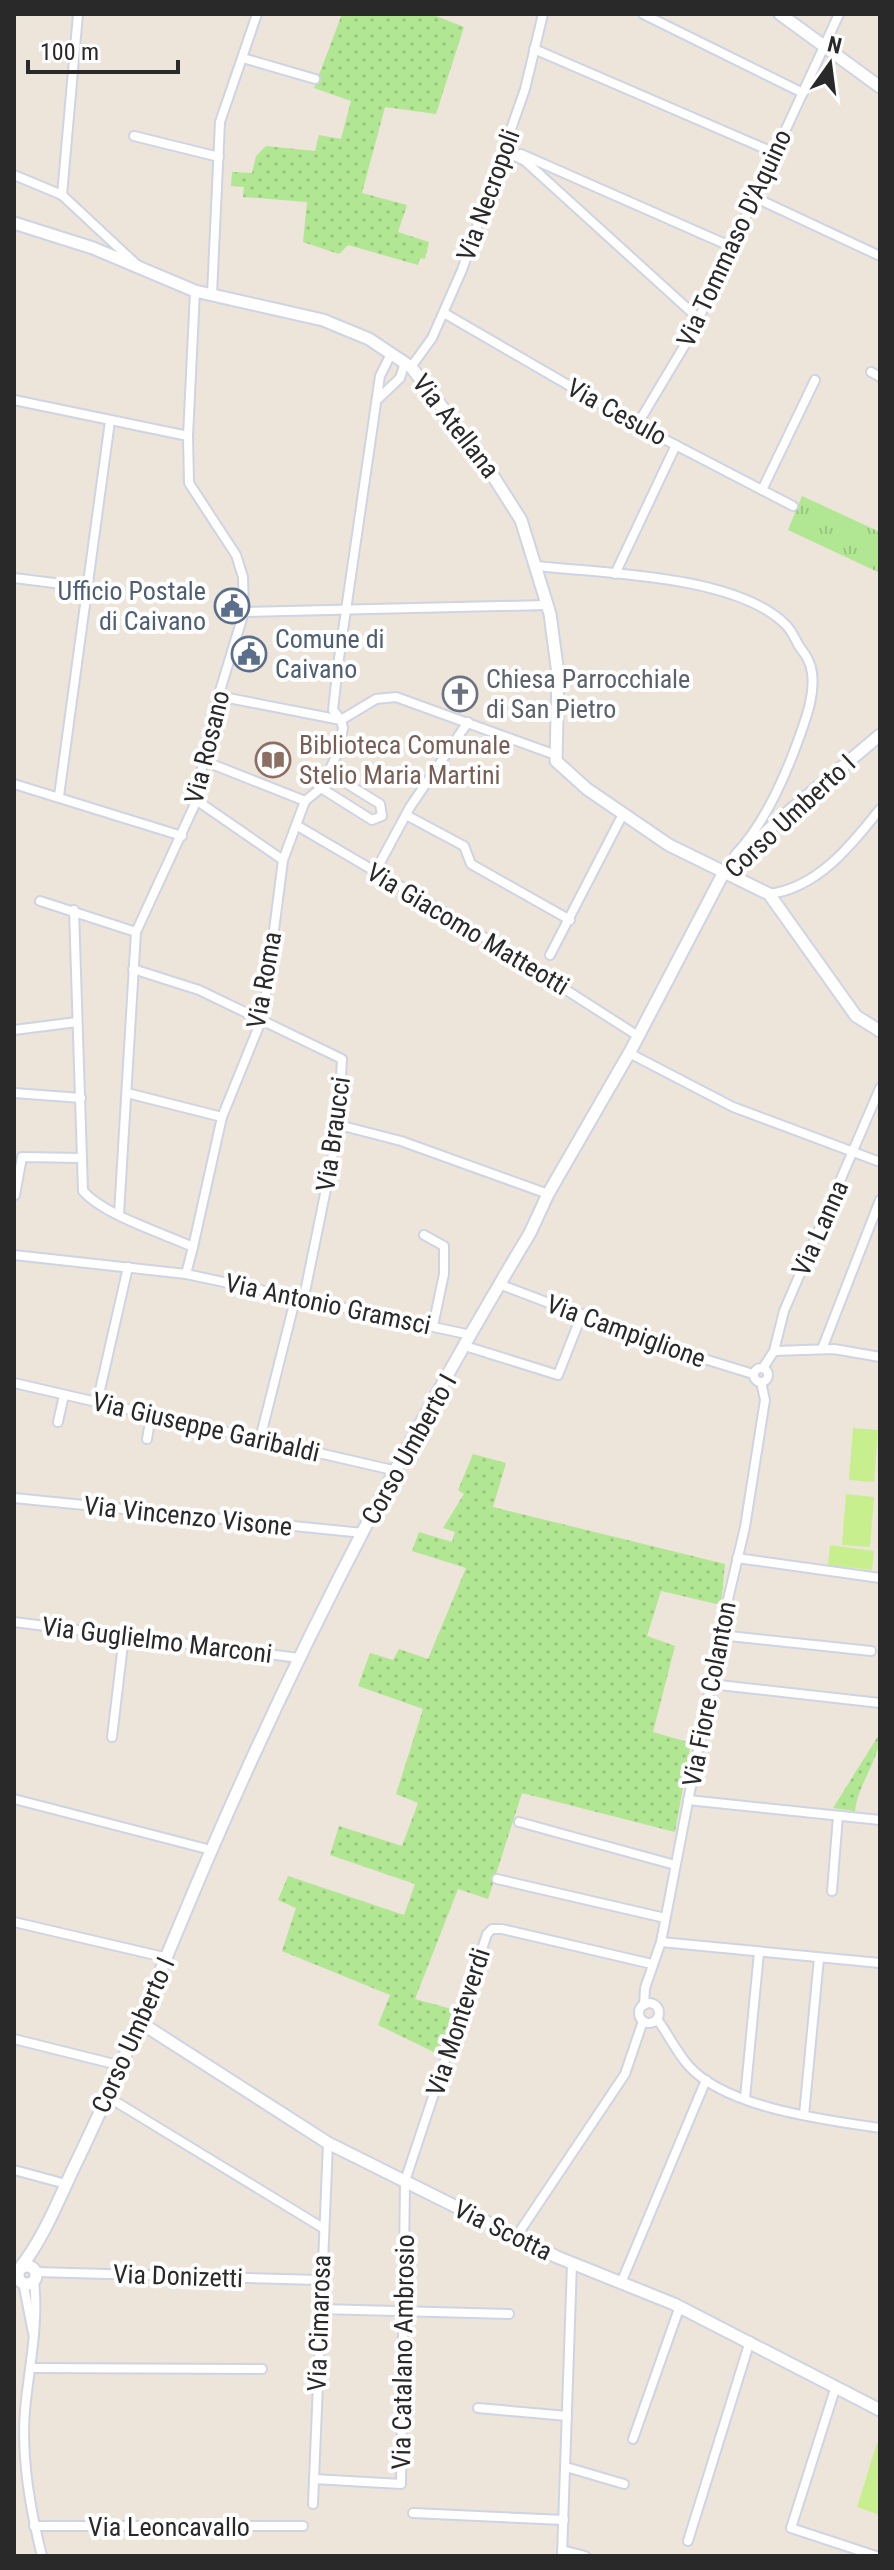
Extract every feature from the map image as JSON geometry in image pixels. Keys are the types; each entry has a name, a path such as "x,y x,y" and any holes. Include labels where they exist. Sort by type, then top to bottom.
{"main road":[{"path":"780,14 880,87"},
{"name":"Via Atellana","path":"14,223 140,267 195,291 323,320 369,339 408,365 511,499 547,605 558,674 553,754"},
{"name":"Corso Umberto I","path":"22,2279 122,2066 211,1850 299,1658 363,1533 548,1194 629,1053 724,872 780,819 880,735"},
{"path":"553,754 556,761 577,780 623,814 694,860 769,894 856,1016 880,1031"},
{"name":"Via Scotta","path":"141,2023 328,2143 572,2263 680,2306 880,2410"}],"street":[{"path":"62,195 78,14"},
{"path":"212,294 220,122 257,14"},
{"path":"643,14 803,93"},
{"name":"Via Tommaso D'Aquino","path":"637,425 699,319 839,14"},
{"name":"Via Necropoli","path":"379,398 400,378 444,313 506,149 541,15"},
{"path":"534,49 775,153"},
{"path":"243,58 315,79"},
{"path":"134,136 219,157"},
{"path":"506,149 732,247"},
{"path":"506,149 525,161 699,319"},
{"path":"14,175 62,195 140,267"},
{"path":"756,198 880,256"},
{"name":"Via Rosano","path":"119,1214 136,932 196,800 218,696 244,612 243,577 236,555 189,483 188,436 195,291"},
{"name":"Via Cesulo","path":"444,313 637,425 793,506"},
{"path":"204,761 305,801 321,788 342,737 341,720 333,710 382,367 391,354"},
{"path":"871,372 880,377"},
{"path":"762,490 815,380"},
{"path":"14,400 188,436"},
{"path":"59,796 110,421"},
{"path":"615,574 676,445"},
{"path":"535,566 615,574 722,592 757,604 787,625 808,658 812,672 812,694 796,746 751,838 734,855 724,872"},
{"path":"14,578 86,587"},
{"path":"244,612 547,605"},
{"path":"218,696 341,720 386,696 413,701 553,754"},
{"path":"375,872 406,815 468,722"},
{"path":"321,788 372,820 382,816 380,804 328,772"},
{"path":"14,784 182,836"},
{"path":"196,800 236,824 283,860"},
{"name":"Via Roma","path":"186,1274 222,1117 261,1020 283,860 305,801"},
{"path":"769,894 793,891 818,876 880,809"},
{"path":"540,972 623,814"},
{"path":"406,815 464,846 471,864 570,920"},
{"name":"Via Giacomo Matteotti","path":"296,825 540,972 638,1036"},
{"path":"40,901 136,932"},
{"path":"74,910 83,1191 89,1199 193,1247"},
{"path":"133,969 199,990 261,1020"},
{"name":"Via Braucci","path":"260,1439 300,1296 339,1125 342,1059 261,1020"},
{"path":"14,1030 77,1022"},
{"path":"629,1053 733,1107 880,1162"},
{"name":"Via Lanna","path":"763,1368 774,1351 784,1311 880,1088"},
{"path":"14,1093 81,1098"},
{"path":"127,1093 222,1117"},
{"path":"339,1125 401,1141 548,1194"},
{"path":"15,1195 22,1157 81,1158"},
{"path":"822,1349 880,1200"},
{"path":"424,1235 444,1246 444,1274 433,1326"},
{"name":"Via Antonio Gramsci","path":"14,1256 186,1274 300,1296 433,1326 558,1375 582,1314"},
{"path":"97,1403 128,1267"},
{"name":"Via Campiglione","path":"499,1284 662,1346 753,1374"},
{"path":"774,1351 822,1349 880,1357"},
{"path":"761,1382 753,1374 763,1368"},
{"name":"Via Fiore Colanton","path":"516,2237 625,2074 643,2021 639,2013 644,2005 652,1964 661,1942 762,1423 765,1400 761,1382 768,1375 763,1368"},
{"name":"Via Giuseppe Garibaldi","path":"14,1383 397,1471"},
{"path":"58,1422 64,1395"},
{"path":"147,1439 151,1416"},
{"name":"Via Vincenzo Visone","path":"14,1498 363,1533"},
{"path":"737,1558 880,1578"},
{"name":"Via Guglielmo Marconi","path":"14,1622 299,1658"},
{"path":"720,1635 871,1651"},
{"path":"112,1737 124,1636"},
{"path":"710,1684 880,1703"},
{"path":"14,1799 211,1850"},
{"path":"688,1800 880,1820"},
{"path":"832,1891 838,1816"},
{"path":"519,1822 675,1865"},
{"path":"497,1879 665,1918"},
{"path":"14,1922 168,1958"},
{"name":"Via Monteverdi","path":"405,2181 476,1965 492,1929 652,1964"},
{"path":"661,1942 880,1963"},
{"path":"745,2098 759,1952"},
{"path":"804,2115 819,1958"},
{"path":"644,2005 656,2007 657,2019 689,2067 706,2080 745,2098 804,2115 879,2128 880,2115"},
{"path":"643,2021 657,2019"},
{"path":"14,2039 122,2066"},
{"path":"621,2283 706,2080"},
{"path":"108,2097 323,2228"},
{"name":"Via Cimarosa","path":"313,2504 328,2143"},
{"path":"14,2170 66,2184"},
{"name":"Via Catalano Ambrosio","path":"314,2479 401,2484 405,2181"},
{"path":"572,2263 562,2553 585,2556"},
{"path":"22,2279 33,2334"},
{"path":"22,2279 33,2334 25,2431 34,2526 42,2556"},
{"name":"Via Donizetti","path":"22,2279 320,2280"},
{"path":"633,2439 680,2306"},
{"path":"320,2309 509,2314"},
{"path":"688,2541 750,2341"},
{"path":"32,2368 262,2369"},
{"path":"836,2386 791,2528 876,2556"},
{"path":"478,2408 567,2416"},
{"path":"566,2467 624,2484"},
{"path":"413,2513 564,2520"},
{"name":"Via Leoncavallo","path":"34,2526 303,2526"}],"green space":[{"path":"342,14 431,14 464,27 436,114 385,107 362,193 407,205 398,232 429,242 425,259 420,258 418,265 348,245 339,254 303,242 307,202 243,197 244,187 231,186 232,172 252,173 256,156 266,146 315,151 319,135 341,139 351,101 314,88"},
{"path":"802,496 880,532 880,573 788,530"},
{"path":"853,1428 878,1430 874,1482 849,1480"},
{"path":"473,1454 506,1463 493,1507 725,1564 721,1605 661,1591 647,1636 675,1646 653,1732 691,1743 675,1832 522,1793 488,1899 458,1889 415,1999 455,2010 442,2056 378,2025 390,1995 282,1951 296,1908 278,1900 288,1876 404,1915 415,1884 330,1855 339,1826 402,1846 418,1803 396,1794 423,1709 358,1686 370,1653 393,1660 399,1649 428,1659 466,1568 412,1551 419,1532 452,1542 455,1532 443,1528 464,1494 458,1490"},
{"path":"846,1494 874,1497 870,1547 842,1545"},
{"path":"830,1545 874,1551 872,1570 828,1565"},
{"path":"880,1733 877,1753 860,1791 855,1811 833,1808"},
{"path":"877,2443 880,2444 880,2515 857,2507"}],"place":[{"name":"Ufficio Postale di Caivano","path":"232,606"},
{"name":"Comune di Caivano","path":"249,654"},
{"name":"Chiesa Parrocchiale di San Pietro","path":"460,694"},
{"name":"Biblioteca Comunale Stelio Maria Martini","path":"273,760"}]}
